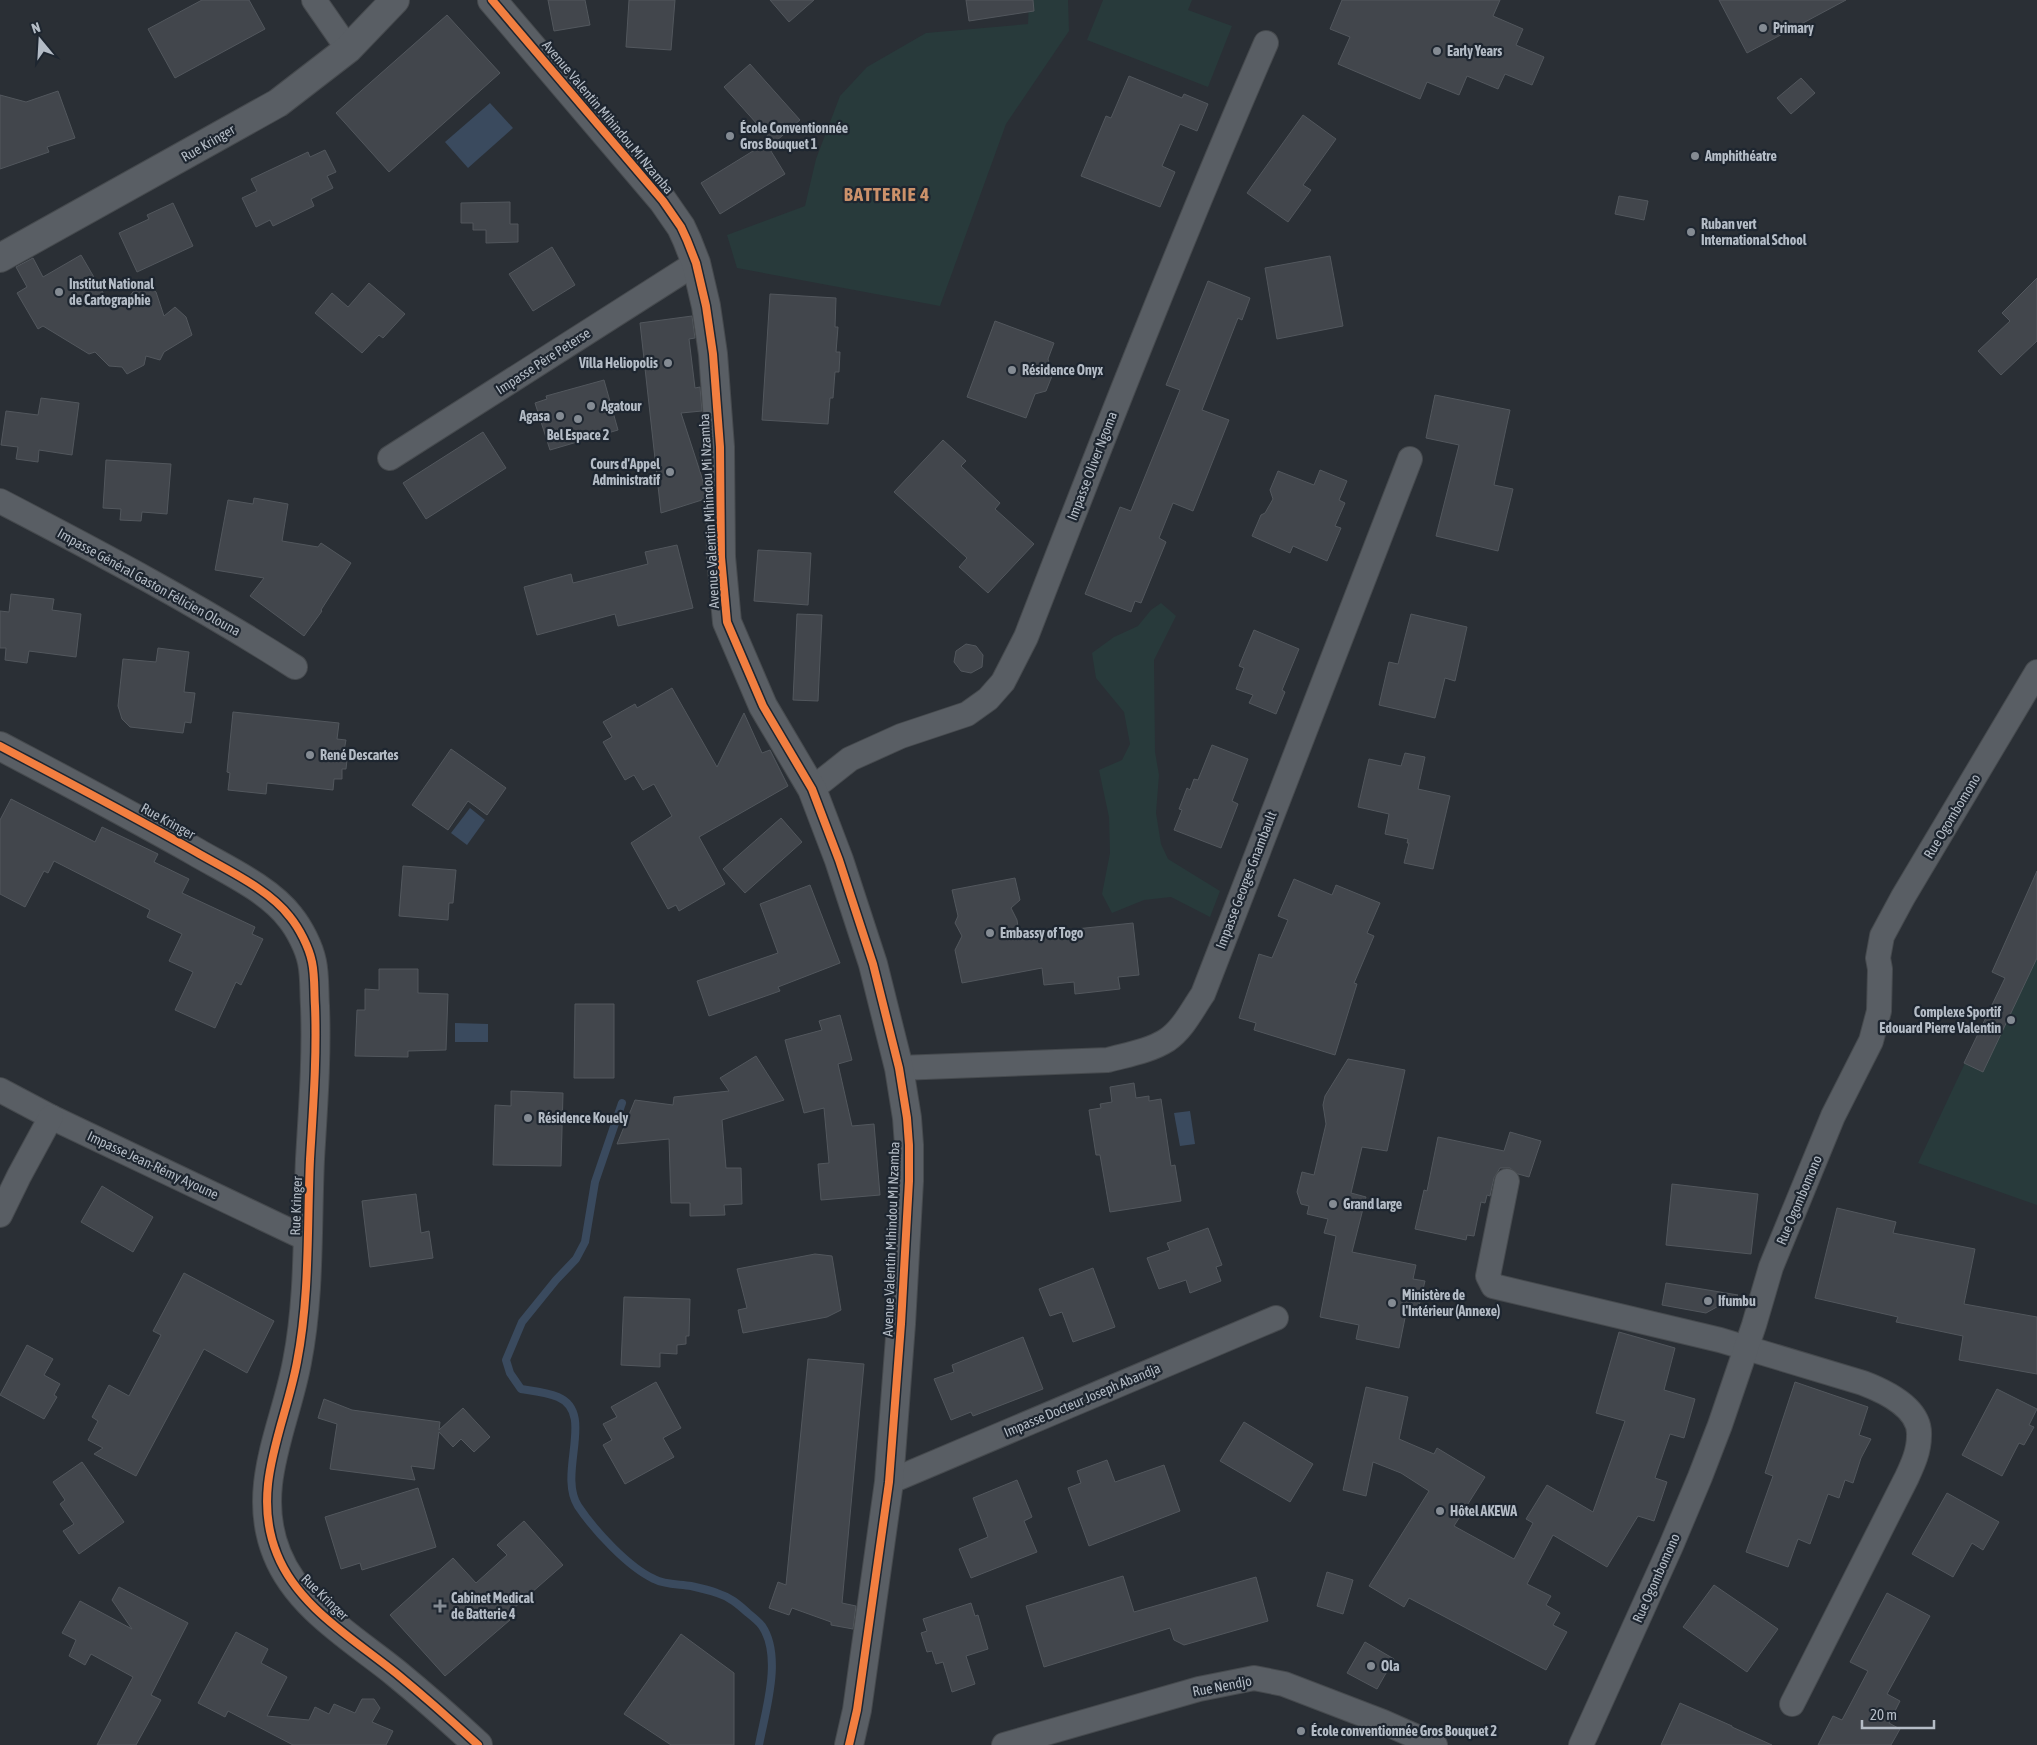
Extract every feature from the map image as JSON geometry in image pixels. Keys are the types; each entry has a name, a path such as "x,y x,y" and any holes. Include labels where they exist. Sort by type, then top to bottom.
{"street":[{"path":"314,0 348,49"},
{"name":"Avenue Valentin Mihindou Mi Nzamba","path":"492,0 663,200 682,227 696,263 706,306 713,354 720,447 721,557 727,622 763,706 812,789 839,860 873,964 899,1068 909,1144 909,1181 901,1324 889,1482 857,1710 849,1745"},
{"name":"Rue Kringer","path":"0,258 278,103 348,49 389,3"},
{"name":"Impasse Oliver Ngoma","path":"812,789 850,758 901,736 967,714 988,699 1003,682 1026,637 1138,347 1203,188 1266,43"},
{"name":"Impasse Père Peterse","path":"390,458 696,263"},
{"name":"Impasse Georges Gnambault","path":"899,1068 1108,1060 1140,1052 1166,1040 1183,1024 1203,994 1410,459"},
{"name":"Impasse Général Gaston Félicien Olouna","path":"0,501 185,600 231,626 295,667"},
{"name":"Rue Ogombomono","path":"1581,1745 1700,1477 1720,1425 1766,1283 1783,1238 1833,1116 1874,1034 1879,1011 1880,969 1878,958 1882,936 1903,897 2037,672"},
{"name":"Rue Kringer","path":"0,746 106,801 228,870 282,908 294,923 312,961 316,1024 303,1319 298,1360 286,1411 268,1469 266,1503 270,1530 276,1552 292,1584 340,1629 398,1675 478,1745"},
{"name":"Impasse Jean-Rémy Ayoune","path":"0,1090 51,1117 307,1238"},
{"path":"0,1215 51,1117"},
{"path":"1507,1181 1488,1276 1493,1286 1746,1347 1885,1391 1902,1404 1914,1418 1920,1434 1916,1455 1907,1477 1792,1704"},
{"name":"Impasse Docteur Joseph Abandja","path":"889,1482 1276,1318"},
{"name":"Rue Nendjo","path":"1004,1745 1207,1687 1254,1678 1284,1684 1383,1722 1435,1745"}],"shaded area":[{"path":"1029,0 1068,0 1069,31 1006,124 940,306 737,268 727,235 805,206 816,159 840,96 867,67 926,33 1028,24"},
{"path":"1103,0 1192,0 1188,10 1232,26 1208,87 1087,40"},
{"path":"1161,603 1176,616 1154,660 1155,752 1159,775 1156,813 1161,844 1168,859 1220,891 1210,917 1171,897 1144,900 1112,913 1102,894 1110,853 1109,817 1099,770 1122,760 1130,744 1124,712 1096,678 1092,653 1114,637 1138,626 1151,610"},
{"name":"Complexe Sportif Edouard Pierre Valentin","path":"2037,871 2037,1205 1918,1163 2005,978 1992,972"}],"water":[{"path":"490,103 513,128 468,168 445,142"},
{"path":"470,808 485,820 467,845 451,833"},
{"path":"455,1023 488,1024 488,1042 455,1042"},
{"path":"1190,1111 1195,1144 1180,1146 1174,1113"}],"building":[{"path":"202,0 249,0 265,29 175,78 148,29"},
{"path":"548,0 585,0 590,25 554,31"},
{"path":"629,0 675,0 671,50 626,47"},
{"path":"770,0 814,0 789,22"},
{"path":"966,0 1033,0 1034,11 969,21"},
{"name":"Early Years","path":"1342,0 1500,0 1493,16 1523,29 1516,45 1544,57 1532,85 1505,74 1498,89 1467,76 1459,95 1427,82 1420,99 1338,64 1350,37 1330,29"},
{"name":"Primary","path":"1719,0 1846,0 1747,53"},
{"path":"447,15 500,73 389,172 336,113"},
{"path":"750,64 800,120 774,143 724,87"},
{"path":"1129,76 1182,98 1184,94 1208,104 1197,131 1180,124 1162,166 1175,172 1160,207 1081,176 1106,116 1111,118"},
{"path":"1801,78 1815,93 1791,114 1777,98"},
{"path":"58,91 75,138 47,147 49,152 0,169 0,95 26,102"},
{"path":"1303,115 1336,139 1303,185 1311,190 1288,222 1247,193"},
{"path":"766,143 785,174 720,214 701,183"},
{"path":"325,150 336,172 327,176 333,188 311,199 314,206 273,226 270,220 256,227 242,198 257,191 251,179 308,152 310,157"},
{"path":"1619,196 1648,201 1644,220 1615,214"},
{"path":"510,202 510,224 518,224 518,242 486,243 486,230 473,230 473,223 461,223 461,203"},
{"path":"173,203 193,246 137,272 119,233 149,219 147,215"},
{"path":"552,247 575,285 533,311 509,274"},
{"path":"81,255 109,303 130,296 141,281 156,292 164,316 175,307 186,317 192,335 164,352 160,360 146,356 144,365 127,374 122,367 109,366 95,352 89,354 43,326 38,329 17,293 27,287 16,267 33,258 43,277"},
{"path":"1330,256 1343,326 1277,339 1265,268"},
{"path":"2037,278 2037,341 2001,375 1978,351 2010,321 2002,313"},
{"path":"1208,281 1250,298 1242,320 1238,318 1202,410 1229,420 1193,511 1173,503 1159,538 1166,542 1141,603 1135,601 1131,612 1085,594 1120,507 1131,511 1180,390 1166,385"},
{"path":"369,283 405,314 383,338 379,335 362,353 315,313 332,293 348,307"},
{"path":"770,294 836,298 835,327 838,327 836,352 840,352 839,372 835,372 828,424 762,420"},
{"path":"692,316 695,338 689,339 695,388 700,387 702,411 681,413 705,487 705,499 661,513 640,323"},
{"name":"Résidence Onyx","path":"995,321 1054,343 1048,359 1052,376 1046,391 1035,394 1026,418 967,397"},
{"name":"Bel Espace 2","path":"604,380 618,430 550,450 535,403 547,399 546,396"},
{"path":"1435,395 1510,410 1494,485 1513,489 1498,551 1436,536 1459,445 1426,438"},
{"path":"41,398 79,403 72,455 39,450 38,462 16,459 18,447 1,445 6,411 38,415"},
{"path":"483,432 506,468 426,519 403,483"},
{"path":"943,440 966,461 961,466 1000,503 995,509 1034,544 988,593 959,567 967,558 894,492"},
{"path":"106,460 171,464 167,514 142,512 141,521 120,520 121,509 103,508"},
{"path":"1320,470 1347,481 1339,500 1345,503 1335,526 1341,528 1327,561 1293,546 1290,553 1252,536 1261,515 1265,513 1273,499 1270,490 1278,471 1314,485"},
{"path":"254,498 288,504 282,541 318,547 321,543 351,563 322,611 304,636 250,596 264,578 215,570 228,500 253,504"},
{"path":"677,545 693,608 618,626 615,614 537,635 524,587 571,574 573,583 648,564 645,552"},
{"path":"758,550 811,553 808,605 754,601"},
{"path":"11,594 54,599 52,610 81,614 76,657 29,651 27,663 5,660 6,648 0,648 0,611 9,612"},
{"path":"797,614 822,615 818,701 793,700"},
{"path":"1411,614 1467,627 1455,681 1445,678 1435,718 1379,705 1389,662 1398,664"},
{"path":"1254,630 1299,649 1282,690 1285,692 1276,714 1249,703 1253,695 1236,689 1244,668 1239,666"},
{"path":"966,644 976,646 983,655 982,667 971,673 961,671 954,662 956,651"},
{"path":"158,648 189,652 184,692 195,693 191,723 185,722 183,733 130,727 122,719 118,706 123,659 156,662"},
{"path":"672,688 717,767 744,713 762,753 770,750 788,786 699,837 725,884 679,911 676,905 668,909 631,843 672,816 654,784 643,790 634,775 625,780 603,742 612,737 603,722 635,704 637,708"},
{"path":"233,712 339,723 337,739 346,740 344,751 348,751 346,769 342,769 342,779 334,779 333,790 267,783 266,794 228,790 230,773 227,772"},
{"path":"1212,745 1248,759 1232,801 1238,804 1221,848 1174,830 1182,810 1179,809 1187,788 1190,790 1194,779 1198,780"},
{"path":"451,749 506,788 487,815 468,801 448,830 412,805"},
{"path":"1405,753 1425,757 1418,789 1450,796 1433,869 1404,863 1409,843 1407,843 1408,839 1385,834 1389,814 1358,807 1369,759 1401,766"},
{"path":"11,799 95,842 102,827 158,854 154,862 189,879 182,893 255,927 252,934 263,939 241,985 236,982 215,1028 175,1010 193,972 169,961 182,934 147,917 150,910 54,861 48,873 44,871 25,907 0,894 0,820"},
{"path":"781,818 802,842 745,893 723,869"},
{"path":"403,866 456,870 453,903 449,903 448,920 399,916"},
{"path":"2037,871 2037,958 1983,1072 1964,1063 2005,978 1992,972"},
{"path":"1015,878 1020,900 1011,908 1017,920 1019,935 1133,923 1139,975 1118,977 1120,989 1075,994 1074,982 1044,985 1042,968 962,983 955,950 962,936 955,923 958,916 952,890"},
{"path":"1294,879 1332,895 1336,885 1380,903 1367,933 1374,936 1354,983 1357,984 1335,1055 1254,1030 1256,1023 1239,1018 1259,954 1272,958 1288,920 1278,916"},
{"path":"810,885 840,963 778,987 780,991 709,1016 697,981 778,953 760,904"},
{"path":"379,969 418,969 418,993 448,994 446,1050 408,1051 408,1057 355,1056 357,1010 365,1010 365,989 379,990"},
{"path":"575,1004 614,1004 614,1078 574,1078"},
{"path":"840,1015 852,1060 838,1064 852,1126 874,1124 880,1195 821,1200 818,1164 829,1163 824,1108 804,1113 785,1040 822,1030 819,1021"},
{"path":"756,1056 784,1100 722,1120 726,1168 741,1168 742,1204 724,1205 725,1215 690,1216 690,1203 671,1203 669,1139 617,1144 635,1100 673,1105 674,1097 729,1091 720,1078"},
{"path":"1348,1059 1405,1070 1387,1151 1362,1147 1351,1193 1366,1197 1352,1252 1416,1265 1413,1279 1425,1281 1418,1310 1407,1308 1399,1348 1356,1339 1359,1325 1320,1317 1336,1236 1324,1233 1328,1219 1307,1214 1309,1206 1301,1204 1297,1192 1302,1172 1314,1175 1326,1124 1323,1105 1325,1096"},
{"path":"1134,1083 1136,1098 1149,1096 1149,1101 1161,1099 1171,1166 1175,1165 1181,1201 1110,1212 1100,1155 1096,1155 1089,1110 1101,1108 1100,1104 1112,1102 1110,1087"},
{"name":"Résidence Kouely","path":"511,1091 563,1093 561,1166 493,1165 495,1105 511,1106"},
{"path":"1510,1132 1541,1141 1529,1177 1518,1174 1510,1168 1500,1168 1494,1178 1490,1196 1487,1195 1485,1203 1481,1202 1474,1236 1467,1235 1466,1240 1415,1229 1424,1190 1427,1191 1438,1137 1504,1151"},
{"path":"1672,1184 1758,1194 1751,1254 1666,1245"},
{"path":"102,1186 153,1217 133,1252 81,1222"},
{"path":"416,1194 421,1233 429,1231 433,1258 370,1267 362,1201"},
{"path":"1837,1208 1896,1222 1893,1233 1975,1249 1964,1304 2037,1317 2037,1374 1959,1360 1963,1336 1896,1322 1898,1317 1815,1298"},
{"path":"1208,1228 1222,1265 1216,1267 1221,1281 1190,1293 1186,1280 1159,1289 1147,1258 1170,1250 1167,1243"},
{"path":"815,1254 832,1256 841,1310 827,1317 743,1333 738,1310 747,1308 737,1269"},
{"path":"1093,1268 1115,1327 1073,1342 1062,1312 1050,1316 1039,1289"},
{"path":"184,1273 274,1321 247,1373 204,1349 136,1476 94,1454 103,1448 88,1440 98,1421 92,1417 109,1385 129,1396 161,1335 153,1331"},
{"path":"1666,1283 1738,1295 1706,1313 1662,1305"},
{"path":"624,1297 690,1299 689,1336 686,1336 686,1344 677,1345 677,1354 660,1353 660,1367 621,1365"},
{"path":"1619,1332 1675,1348 1664,1390 1695,1399 1684,1438 1670,1434 1655,1478 1667,1482 1654,1521 1638,1516 1607,1567 1553,1535 1527,1584 1551,1596 1546,1605 1560,1613 1553,1625 1567,1632 1546,1670 1409,1598 1404,1607 1369,1586 1429,1491 1401,1473 1373,1462 1366,1496 1343,1490 1366,1387 1408,1397 1399,1439 1434,1454 1437,1448 1485,1477 1454,1526 1514,1559 1533,1523 1526,1519 1547,1485 1593,1512 1625,1421 1596,1413"},
{"path":"1023,1337 1043,1389 973,1416 971,1412 951,1420 934,1379 954,1372 952,1365"},
{"path":"27,1345 53,1359 44,1375 60,1384 54,1395 57,1397 44,1419 0,1395"},
{"path":"808,1359 864,1364 842,1603 856,1606 853,1629 831,1625 831,1622 792,1608 789,1615 769,1608 778,1582 786,1585"},
{"path":"656,1382 681,1428 663,1438 674,1457 625,1484 603,1445 612,1440 603,1424 617,1417 611,1407"},
{"path":"1795,1382 1868,1407 1859,1435 1871,1439 1861,1458 1853,1483 1845,1480 1839,1498 1828,1494 1810,1544 1798,1539 1788,1567 1746,1552 1773,1476 1765,1473"},
{"path":"1997,1389 2037,1409 2029,1425 2034,1427 2024,1445 2019,1443 2002,1476 1962,1455"},
{"path":"324,1399 352,1410 440,1422 439,1430 463,1408 490,1437 474,1452 461,1439 453,1447 439,1432 434,1469 411,1466 415,1480 330,1469 337,1424 318,1418"},
{"path":"1244,1422 1313,1464 1290,1502 1220,1461"},
{"path":"1107,1460 1115,1482 1164,1465 1180,1511 1089,1546 1068,1488 1081,1483 1077,1471"},
{"path":"82,1462 124,1522 79,1554 63,1531 74,1524 60,1504 65,1500 53,1482"},
{"path":"1017,1480 1032,1517 1024,1521 1037,1552 971,1578 959,1549 988,1537 973,1498"},
{"path":"418,1488 436,1547 362,1570 360,1563 341,1569 325,1517"},
{"path":"1947,1493 1999,1522 1983,1550 1972,1543 1953,1577 1912,1554"},
{"path":"524,1521 563,1565 506,1615 510,1620 445,1676 390,1615 453,1558 476,1583 507,1555 497,1545"},
{"path":"1327,1572 1353,1580 1343,1614 1317,1606"},
{"path":"1123,1576 1134,1612 1256,1577 1268,1621 1184,1645 1174,1640 1170,1628 1044,1667 1026,1606"},
{"path":"1714,1585 1778,1629 1747,1672 1683,1627"},
{"path":"119,1587 188,1623 151,1695 161,1700 136,1745 97,1745 133,1677 91,1654 85,1665 69,1656 76,1640 62,1633 80,1601 132,1629 112,1600"},
{"path":"1887,1593 1930,1616 1887,1694 1900,1701 1889,1723 1900,1729 1891,1745 1818,1745 1833,1716 1842,1720 1868,1671 1850,1662"},
{"path":"971,1603 975,1616 978,1615 988,1649 966,1656 975,1684 952,1692 943,1662 936,1664 932,1651 927,1652 921,1633 927,1631 923,1619"},
{"path":"236,1632 268,1649 261,1663 287,1677 267,1716 309,1720 315,1707 329,1714 334,1704 355,1713 362,1699 374,1699 380,1708 372,1722 393,1731 386,1745 293,1745 228,1711 225,1717 198,1703"},
{"path":"681,1634 734,1673 734,1745 671,1745 624,1714"},
{"name":"Ola","path":"1365,1642 1394,1659 1377,1689 1347,1673"},
{"path":"1680,1703 1732,1726 1772,1745 1661,1745"}],"waterway":[{"path":"622,1103 595,1182 585,1242 576,1259 556,1280 522,1322 506,1360 510,1373 521,1389 553,1395 569,1405 574,1416 575,1430 571,1477 573,1492 578,1506 585,1516 612,1547 633,1566 658,1581 714,1592 734,1601 762,1626 768,1639 772,1669 771,1685 759,1745"}],"cycle path":[{"path":"492,0 663,201 681,227 696,263 706,306 713,354 720,447 721,557 727,622 763,706 812,789 839,860 873,964 899,1068 909,1145 909,1181 901,1324 889,1482 857,1710 849,1745"},
{"path":"0,746 246,880 271,897 281,907 293,921 309,950 314,978 315,1063 306,1286 297,1362 272,1458 268,1481 267,1505 270,1529 277,1554 286,1573 313,1606 438,1709 478,1745"}],"place":[{"name":"Primary","path":"1763,28"},
{"name":"Early Years","path":"1437,51"},
{"name":"École Conventionnée Gros Bouquet 1","path":"730,136"},
{"name":"Amphithéatre","path":"1695,156"},
{"name":"Ruban vert International School","path":"1691,232"},
{"name":"Institut National de Cartographie","path":"59,292"},
{"name":"Villa Heliopolis","path":"668,363"},
{"name":"Résidence Onyx","path":"1012,370"},
{"name":"Agatour","path":"591,406"},
{"name":"Agasa","path":"560,416"},
{"name":"Bel Espace 2","path":"578,419"},
{"name":"Cours d'Appel Administratif","path":"670,472"},
{"name":"René Descartes","path":"310,755"},
{"name":"Embassy of Togo","path":"990,933"},
{"name":"Complexe Sportif Edouard Pierre Valentin","path":"2011,1020"},
{"name":"Résidence Kouely","path":"528,1118"},
{"name":"Grand large","path":"1333,1204"},
{"name":"Ifumbu","path":"1708,1301"},
{"name":"Ministère de l'Intérieur (Annexe)","path":"1392,1303"},
{"name":"Hôtel AKEWA","path":"1440,1511"},
{"name":"Cabinet Medical de Batterie 4","path":"440,1606"},
{"name":"Ola","path":"1371,1666"},
{"name":"École conventionnée Gros Bouquet 2","path":"1301,1731"}],"district":[{"name":"BATTERIE 4","path":"887,194"}]}
